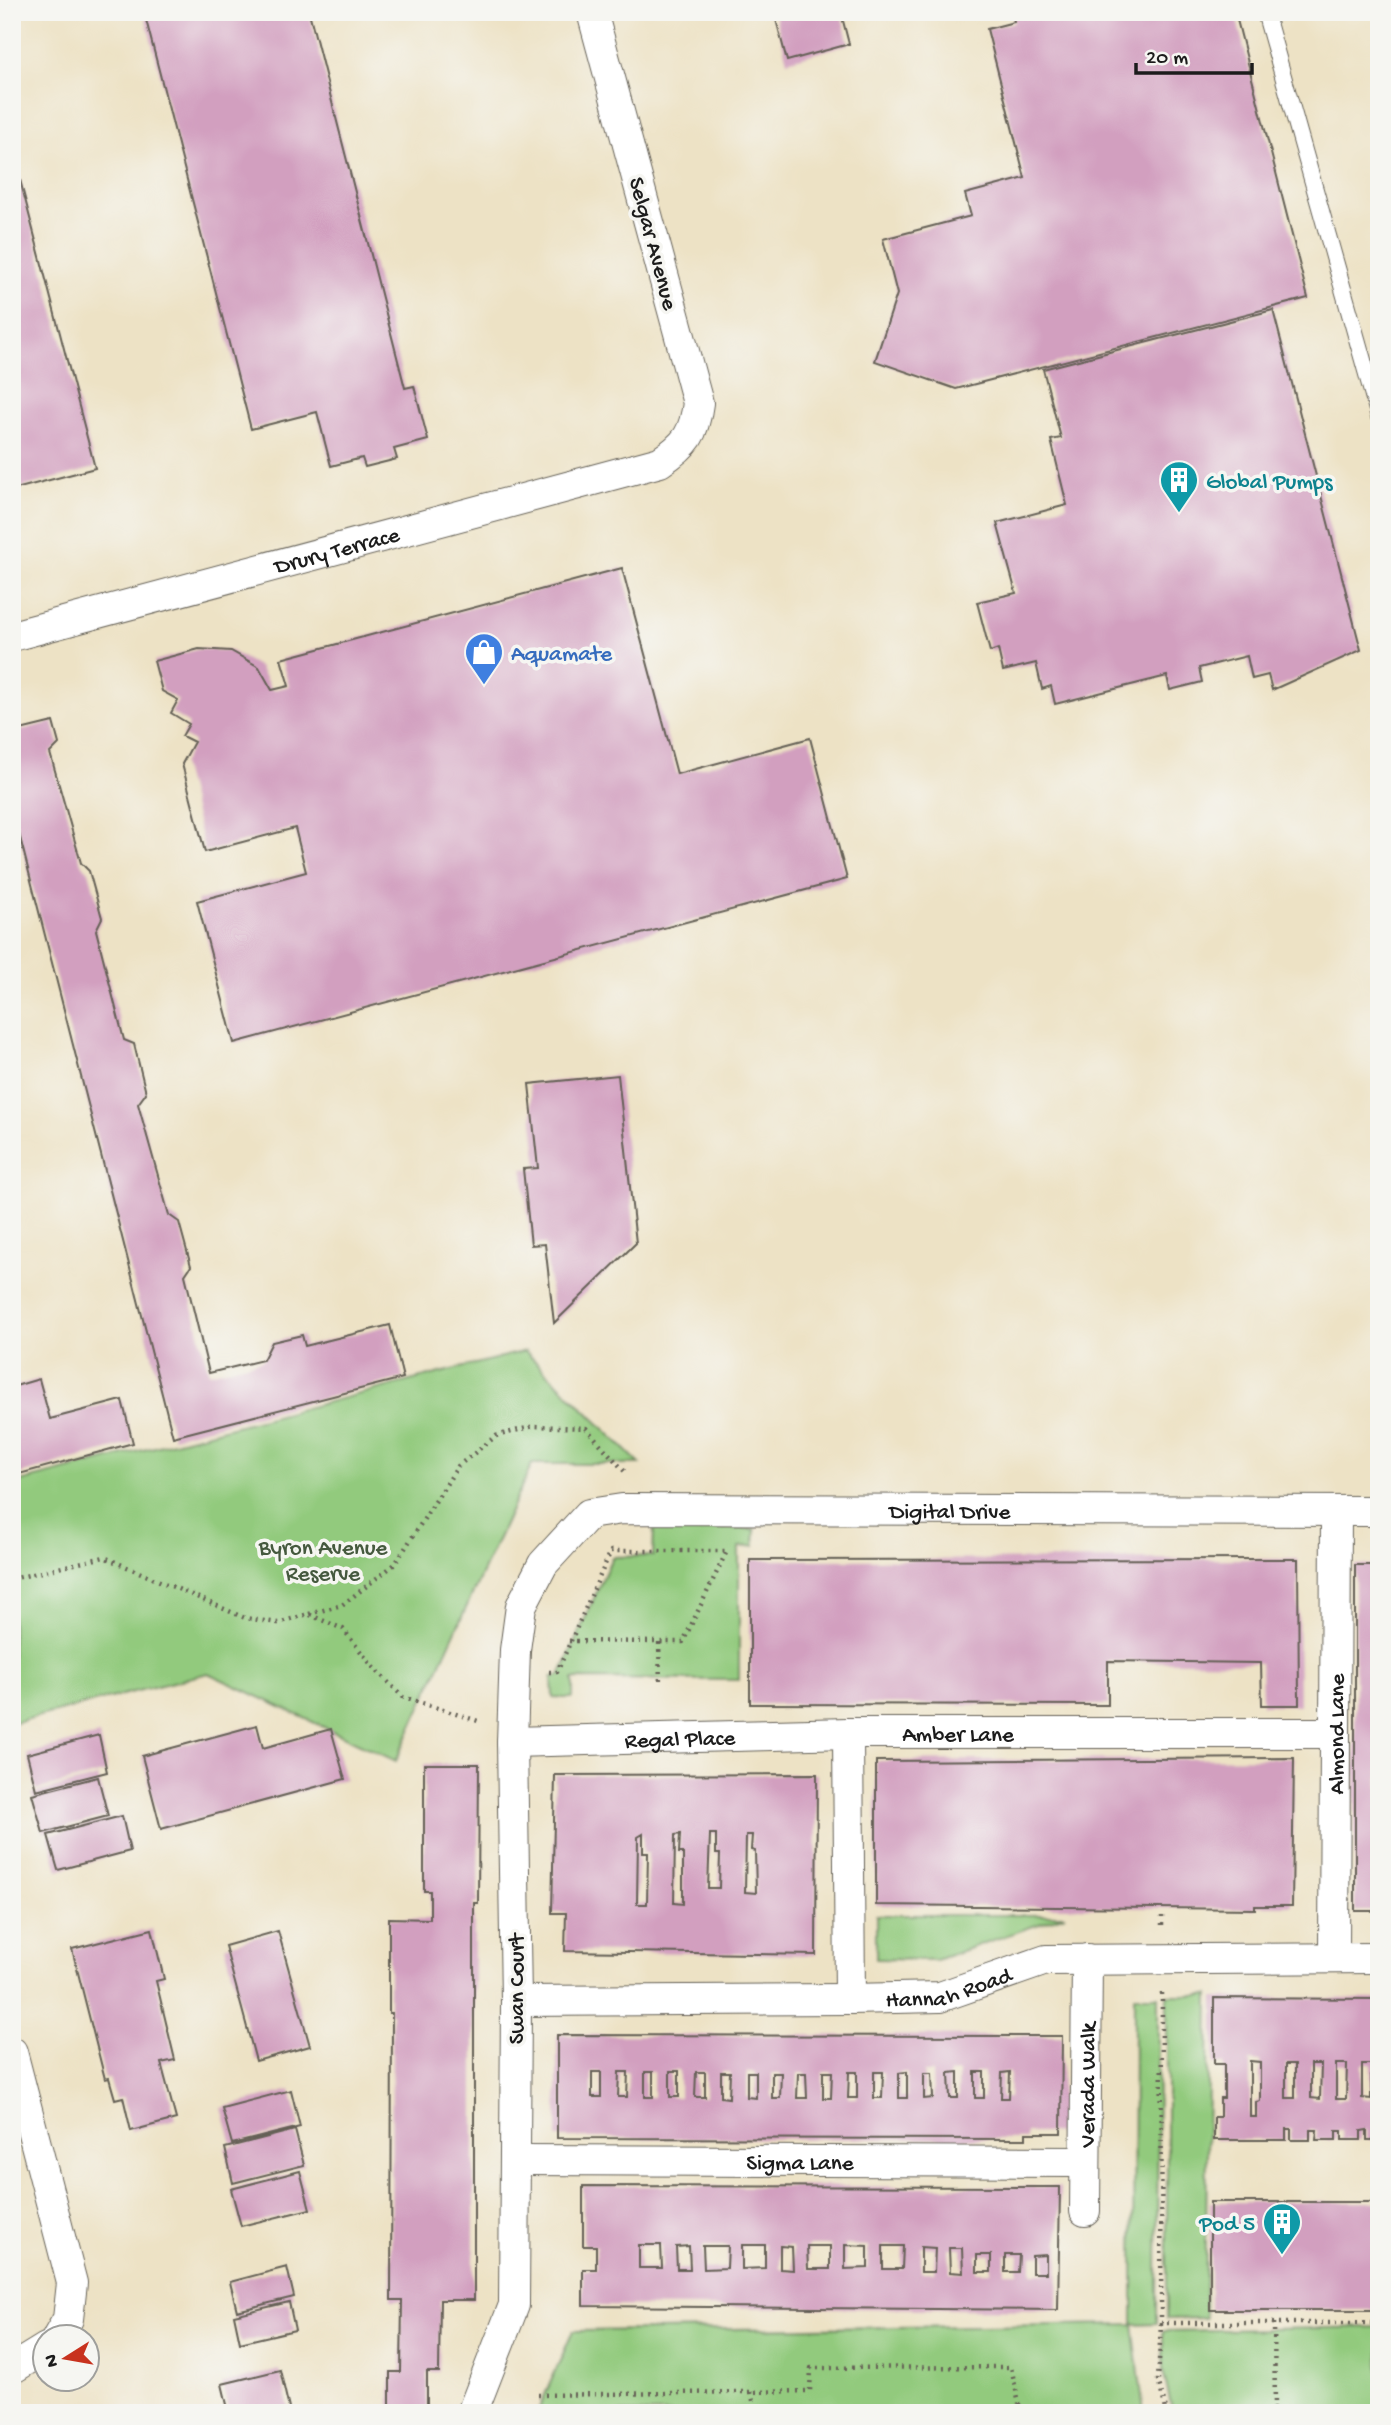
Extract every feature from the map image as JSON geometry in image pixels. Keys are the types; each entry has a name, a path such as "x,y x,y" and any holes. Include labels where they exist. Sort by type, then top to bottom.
{"street":[{"name":"Selgar Avenue","path":"592,12 698,402 694,428 680,448 660,462"},
{"name":"Drury Terrace","path":"12,636 660,462"},
{"name":"Digital Drive","path":"543,1564 589,1514 622,1509 1379,1511"},
{"name":"Almond Lane","path":"1334,1958 1336,1511"},
{"name":"Swan Court","path":"472,2413 514,2305 516,2001 512,1742 515,1650 521,1606 543,1564"},
{"name":"Amber Lane","path":"848,1733 1335,1733"},
{"name":"Regal Place","path":"512,1742 848,1733"},
{"path":"848,1733 850,1999"},
{"name":"Hannah Road","path":"516,2001 940,1997 1046,1960 1379,1958"},
{"name":"Verada Walk","path":"1085,2211 1087,1959"},
{"path":"12,2052 72,2283 68,2319 65,2324"},
{"name":"Sigma Lane","path":"515,2160 1085,2162"},
{"path":"12,2369 32,2357"}],"lane":[{"path":"1265,12 1379,417"}],"path":[{"path":"12,1579 104,1557 244,1618 278,1623 342,1605 395,1564 458,1466 496,1436 534,1426 586,1429 634,1482"},
{"path":"549,1672 556,1672 569,1641 611,1551 727,1551 683,1642 569,1641"},
{"path":"308,1614 343,1629 373,1667 403,1697 480,1721"},
{"path":"659,1642 660,1685"},
{"path":"1162,1912 1161,2323 1158,2380 1167,2413"},
{"path":"1161,2323 1379,2323"},
{"path":"1274,2323 1275,2409"},
{"path":"538,2395 810,2391 811,2368 1010,2367 1021,2413"},
{"path":"751,2392 756,2413"}],"green space":[{"name":"Byron Avenue Reserve","path":"525,1351 640,1464 532,1464 396,1761 208,1673 12,1723 12,1484"},
{"path":"654,1527 755,1529 754,1546 739,1547 739,1680 573,1679 573,1698 553,1698 552,1677 560,1676 612,1557 653,1556"},
{"path":"876,1915 1065,1915 936,1960 876,1959"},
{"path":"1167,1995 1209,1995 1205,2318 1167,2319"},
{"path":"1134,1996 1158,1996 1157,2323 1133,2324"},
{"path":"1133,2324 1144,2413 537,2413 573,2331"},
{"path":"1379,2327 1379,2413 1173,2413 1163,2371 1163,2331"}],"building":[{"path":"144,12 309,12 405,388 414,386 428,440 394,449 397,459 365,467 362,458 331,466 317,412 251,429"},
{"path":"774,12 857,13 842,17 849,44 787,61"},
{"path":"1012,12 1235,12 1308,298 956,389 875,361 897,294 883,239 971,216 965,194 1025,178 987,29 1014,22"},
{"path":"12,149 95,468 12,490"},
{"name":"Global Pumps","path":"1273,310 1361,650 1272,690 1268,675 1252,679 1247,656 1199,668 1202,682 1170,690 1167,676 1055,704 1051,686 1042,689 1036,663 1003,671 998,649 990,652 977,602 1016,593 997,523 1067,505 1051,440 1061,438 1043,369"},
{"path":"622,568 677,774 810,738 847,879 234,1043 197,901 306,872 295,828 205,852 182,764 194,742 182,736 189,724 171,713 178,700 162,691 154,661 199,649 231,651 259,667 272,690 289,686 281,659"},
{"path":"53,722 59,744 50,753 81,863 89,871 102,918 96,930 124,1040 134,1044 146,1093 138,1104 169,1215 179,1222 191,1266 185,1275 209,1373 263,1360 272,1342 302,1335 305,1346 390,1325 403,1378 173,1437 12,806 12,732"},
{"path":"618,1075 636,1243 554,1323 545,1244 531,1245 523,1169 538,1168 529,1084"},
{"path":"39,1379 50,1419 122,1400 133,1443 12,1476 12,1387"},
{"path":"1298,1559 1299,1705 1262,1705 1261,1663 1108,1661 1108,1705 750,1704 750,1560"},
{"path":"1355,1565 1379,1565 1379,1911 1355,1911"},
{"path":"257,1725 263,1748 331,1729 345,1779 161,1829 142,1756"},
{"path":"99,1735 107,1772 36,1790 27,1754"},
{"path":"1294,1758 1292,1906 1255,1906 1255,1909 876,1905 876,1761"},
{"path":"424,1764 479,1764 478,1903 474,1903 474,2300 440,2300 439,2372 427,2372 427,2413 390,2413 390,2372 401,2372 402,2300 391,2300 392,2013 389,2013 389,1918 430,1919 430,1891 424,1891"},
{"path":"817,1774 816,1955 565,1951 566,1913 552,1913 555,1775","holes":["643,1834 643,1853 648,1853 647,1904 637,1904 638,1837","680,1834 679,1853 683,1853 683,1904 674,1903 675,1835","710,1834 716,1834 716,1854 720,1854 719,1888 708,1888","746,1835 752,1835 756,1893 745,1892"]},
{"path":"98,1777 108,1816 43,1833 32,1794"},
{"path":"122,1816 130,1851 58,1870 48,1835"},
{"path":"152,1929 164,1979 156,1981 175,2060 161,2063 176,2119 131,2131 123,2097 115,2099 109,2078 105,2079 72,1949"},
{"path":"278,1931 310,2046 256,2061 225,1946"},
{"path":"1214,1998 1379,1999 1379,2140 1367,2140 1367,2130 1361,2131 1361,2140 1342,2140 1342,2131 1336,2131 1336,2140 1316,2140 1317,2130 1310,2130 1310,2140 1291,2140 1291,2129 1286,2129 1286,2140 1214,2140 1214,2117 1220,2117 1220,2098 1224,2098 1224,2064 1214,2064","holes":["1250,2061 1260,2062 1260,2101 1256,2102 1256,2117 1250,2117","1286,2064 1295,2064 1295,2098 1286,2098","1311,2064 1321,2064 1320,2099 1311,2098","1336,2064 1347,2064 1346,2099 1336,2099","1362,2064 1371,2064 1371,2099 1362,2098"]},
{"path":"557,2035 1062,2036 1061,2133 1026,2133 1026,2139 557,2138","holes":["670,2071 679,2071 679,2097 670,2097","592,2072 601,2072 601,2097 592,2097","619,2072 628,2072 627,2097 618,2097","645,2072 653,2072 653,2097 645,2097","696,2072 705,2072 705,2097 695,2097","721,2072 730,2072 729,2098 721,2097","747,2072 756,2072 756,2098 747,2097","823,2072 832,2072 831,2098 823,2098","849,2072 857,2072 857,2098 848,2098","874,2072 883,2072 882,2098 874,2098","907,2072 907,2098 899,2098 899,2073","958,2072 958,2098 950,2098 949,2073","975,2072 984,2072 984,2098 975,2098","1010,2072 1009,2098 1001,2098 1002,2073","772,2073 781,2073 780,2098 772,2098","798,2073 806,2073 807,2098 797,2098","924,2073 932,2073 933,2098 924,2099"]},
{"path":"291,2090 300,2127 232,2144 222,2108"},
{"path":"295,2130 304,2165 233,2183 225,2148"},
{"path":"300,2171 310,2209 241,2226 231,2189"},
{"path":"583,2186 1060,2187 1058,2310 583,2306 583,2269 596,2269 596,2246 583,2246","holes":["639,2245 661,2245 662,2268 639,2268","742,2245 765,2245 765,2268 742,2269","845,2245 868,2246 868,2268 845,2269","689,2246 690,2269 677,2269 676,2247","703,2246 728,2246 727,2268 704,2269","780,2246 792,2247 793,2270 780,2269","807,2246 830,2246 830,2269 808,2269","883,2246 903,2246 902,2269 883,2269","921,2247 935,2248 934,2272 921,2272","949,2248 962,2248 963,2273 950,2272","977,2255 991,2255 991,2272 977,2272","1005,2255 1019,2255 1018,2272 1005,2272","1046,2255 1046,2273 1032,2273 1032,2256"]},
{"name":"Pod 5","path":"1210,2202 1379,2202 1379,2310 1210,2310"},
{"path":"287,2267 294,2297 237,2311 230,2282"},
{"path":"289,2302 295,2330 240,2343 234,2315"},
{"path":"280,2370 290,2413 229,2413 222,2384"}],"place":[{"name":"Global Pumps","path":"1179,514"},
{"name":"Aquamate","path":"484,686"},
{"name":"Pod 5","path":"1282,2256"}]}
